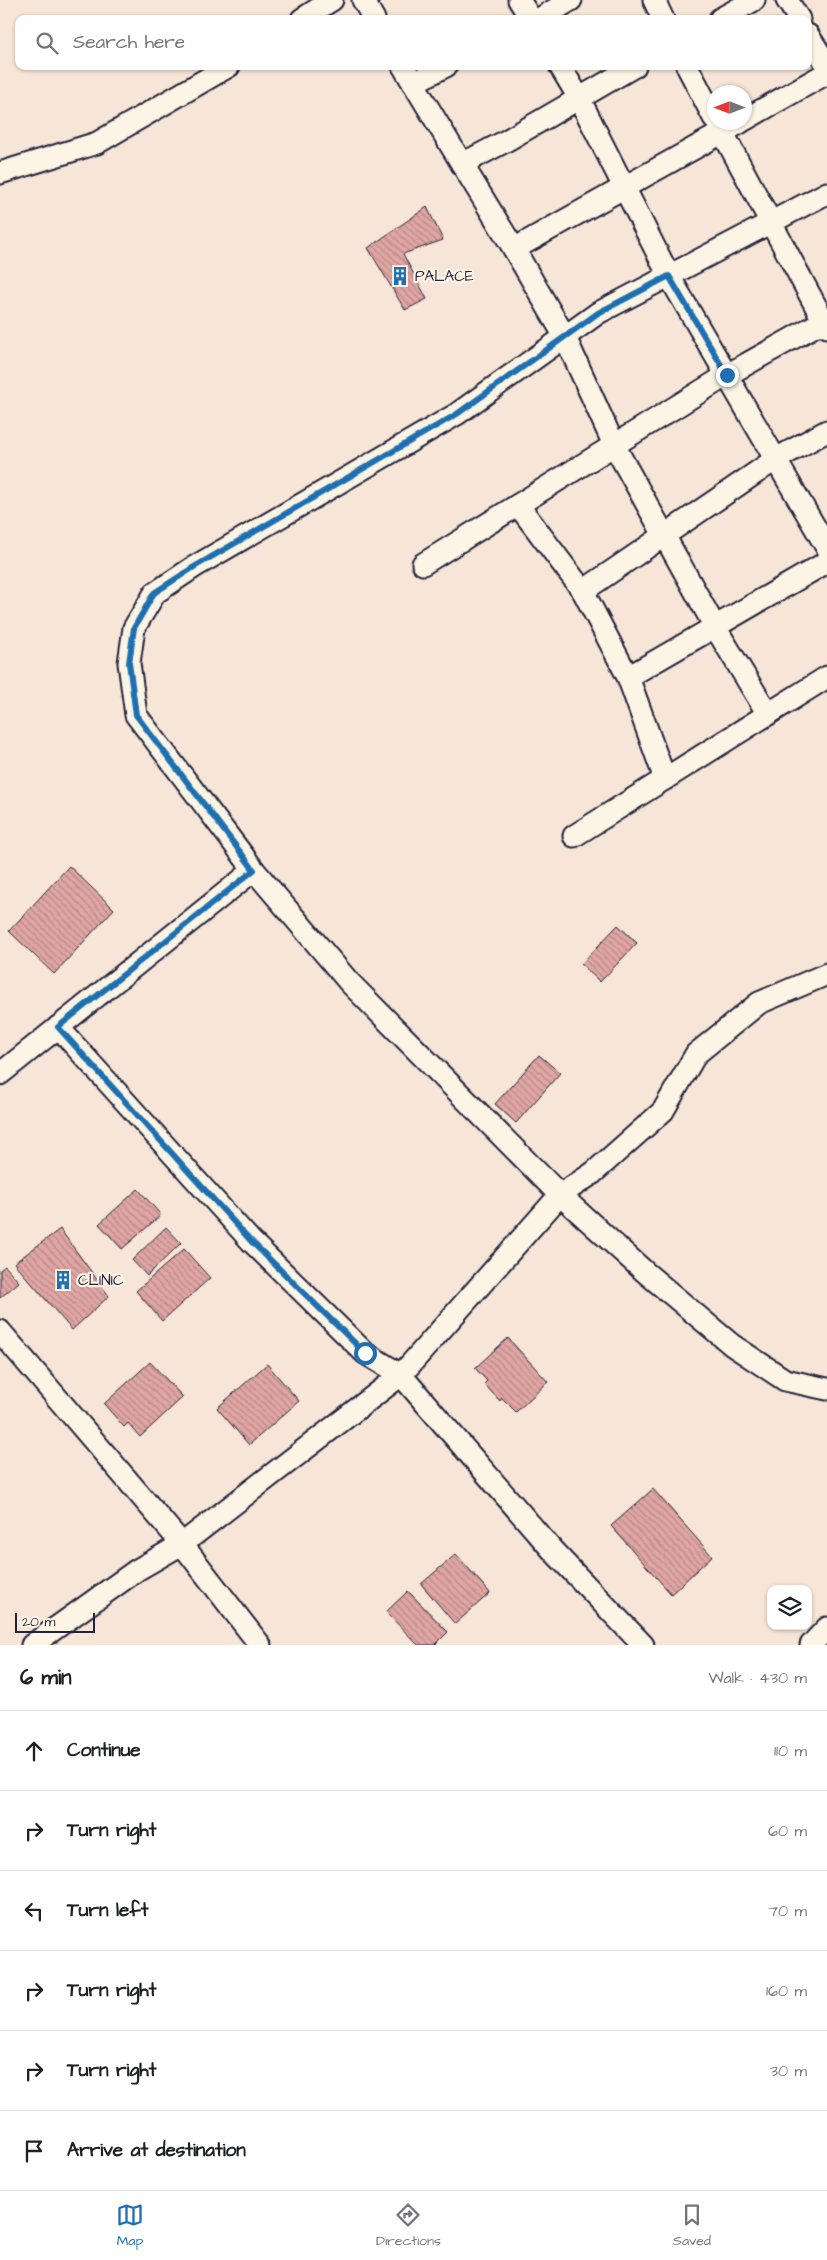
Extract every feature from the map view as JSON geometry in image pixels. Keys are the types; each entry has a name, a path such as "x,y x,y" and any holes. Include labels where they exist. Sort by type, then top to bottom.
{"street":[{"path":"308,15 332,0"},
{"path":"363,0 372,15"},
{"path":"519,0 528,15"},
{"path":"546,15 571,0"},
{"path":"654,0 661,15"},
{"path":"727,15 754,0"},
{"path":"787,0 796,15"},
{"path":"812,41 827,66"},
{"path":"0,173 97,143 222,70"},
{"path":"429,70 408,75 565,337 614,445 715,627 768,714"},
{"path":"562,70 579,98 669,276 827,548"},
{"path":"462,164 504,142 628,70"},
{"path":"689,70 707,104"},
{"path":"752,115 827,73"},
{"path":"514,250 529,239 625,188 711,130"},
{"path":"423,564 727,375 826,322 770,224 721,130"},
{"path":"827,193 598,313 457,414 194,567 154,593 134,628 129,663 136,715 254,870 349,982 560,1195 645,1272 732,1345 785,1380 827,1389"},
{"path":"583,591 776,459 827,431"},
{"path":"518,505 583,591 628,677 665,779"},
{"path":"628,677 827,562"},
{"path":"574,836 827,677"},
{"path":"0,1074 254,870"},
{"path":"32,1645 137,1570 182,1544 400,1375 560,1195 593,1173 663,1112 696,1054 760,1003 827,974"},
{"path":"58,1027 251,1241 365,1353 400,1375 554,1552 642,1645"},
{"path":"0,1331 182,1544 260,1645"},
{"path":"810,1645 827,1628"}],"building":[{"name":"PALACE","path":"427,207 443,240 403,254 427,299 405,310 368,248"},
{"path":"69,866 114,909 54,974 9,931"},
{"path":"618,925 637,943 600,982 581,964"},
{"path":"539,1055 560,1073 516,1123 495,1104"},
{"path":"138,1189 161,1215 122,1249 99,1224"},
{"path":"166,1227 181,1243 147,1276 132,1260"},
{"name":"CLINIC","path":"60,1229 109,1296 72,1330 14,1263"},
{"path":"184,1249 210,1278 162,1321 136,1291"},
{"path":"5,1266 19,1282 0,1298 0,1270"},
{"path":"508,1338 548,1382 516,1412 502,1398 500,1401 484,1384 487,1381 475,1368"},
{"path":"150,1362 183,1397 140,1437 128,1423 124,1427 104,1404"},
{"path":"267,1364 299,1401 249,1445 217,1408"},
{"path":"653,1489 712,1556 671,1594 611,1526"},
{"path":"456,1554 490,1593 455,1624 421,1584"},
{"path":"408,1591 448,1632 435,1645 418,1645 386,1612"}],"place":[{"name":"PALACE","path":"400,276"},
{"name":"CLINIC","path":"63,1280"}],"route":[{"path":"365,1353 251,1241 58,1027 254,870 136,715 129,663 134,628 154,593 194,567 457,414 598,313 669,276 727,375"}]}
